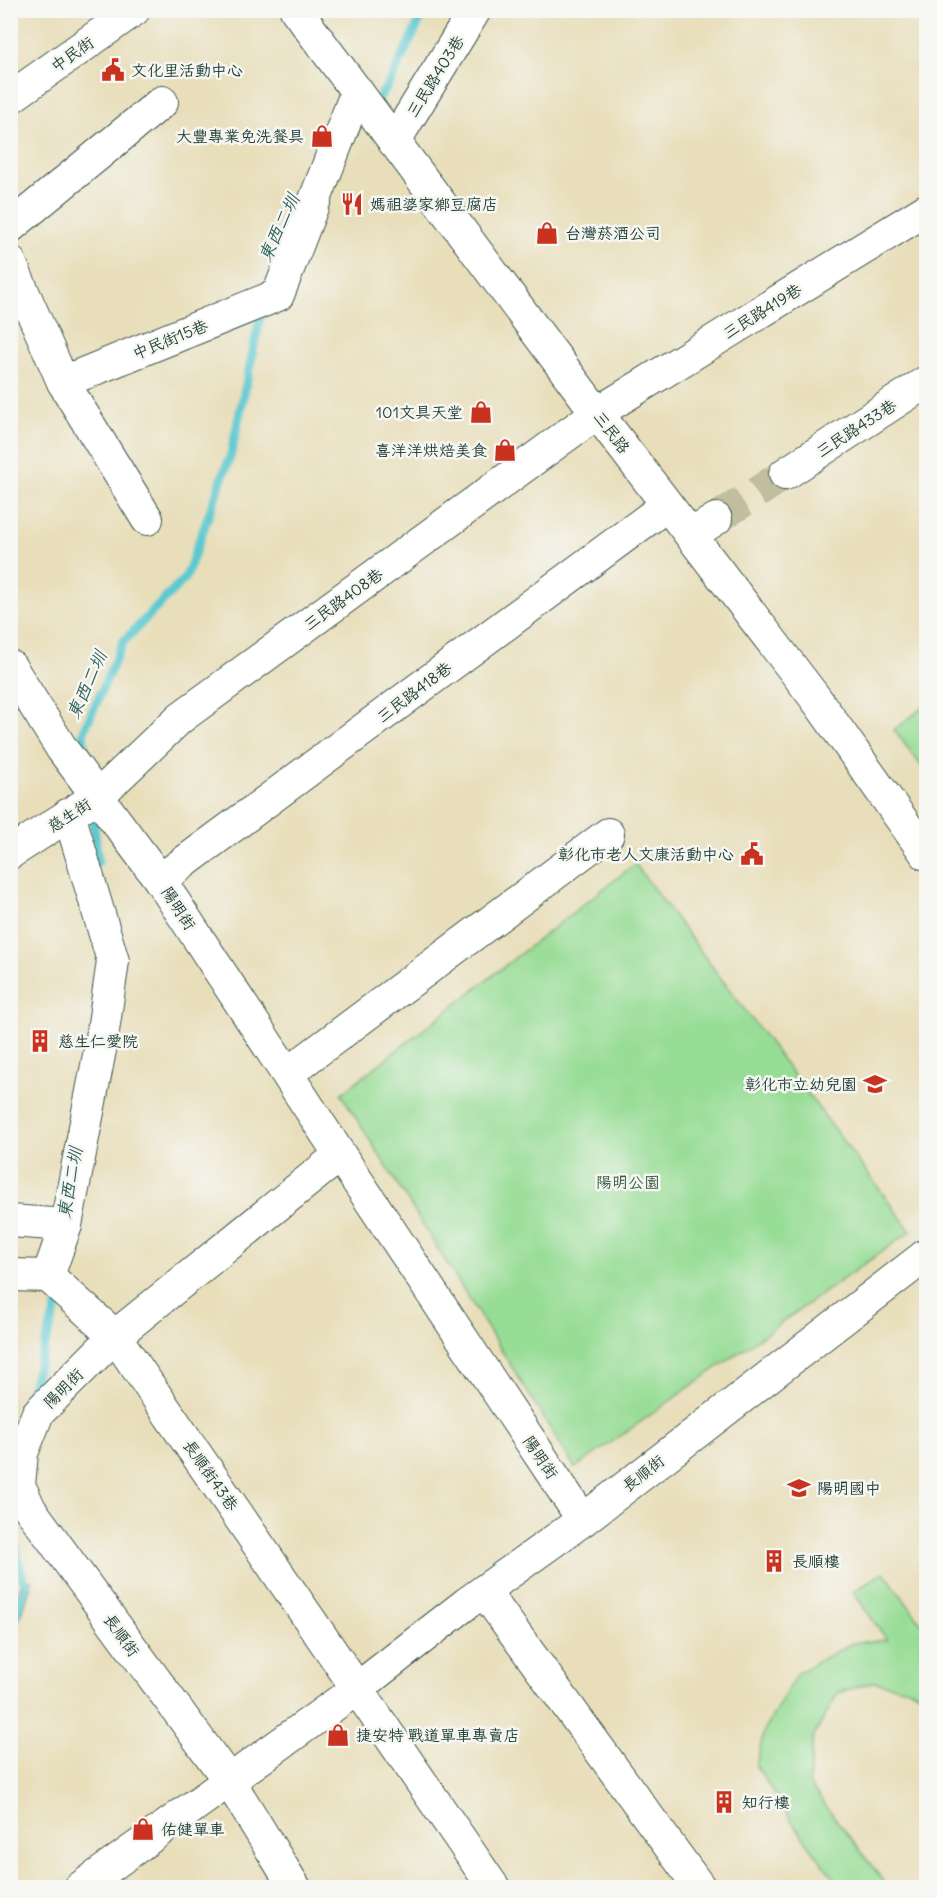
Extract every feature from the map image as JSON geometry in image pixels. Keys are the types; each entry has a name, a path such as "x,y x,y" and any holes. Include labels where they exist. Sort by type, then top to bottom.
{"street":[{"name":"中民街","path":"10,98 134,10"},
{"name":"三民路","path":"296,10 667,505 704,527 816,699 927,854"},
{"name":"三民路403巷","path":"394,142 475,10"},
{"name":"中民街15巷","path":"63,382 278,295 357,91"},
{"path":"10,226 162,102"},
{"name":"三民路419巷","path":"597,413 927,210"},
{"path":"10,262 63,382 147,519"},
{"name":"三民路433巷","path":"785,474 927,382"},
{"name":"三民路408巷","path":"98,796 180,718 597,413"},
{"name":"三民路418巷","path":"160,880 667,505"},
{"name":"陽明街","path":"10,666 62,749 160,880 583,1520"},
{"name":"慈生街","path":"10,854 98,796"},
{"path":"10,1275 48,1276 66,1225 101,1045 113,961 69,814"},
{"path":"288,1073 608,834"},
{"name":"陽明街","path":"19,1485 22,1453 38,1413 115,1336 340,1155"},
{"path":"10,1221 66,1225"},
{"name":"長順街","path":"80,1887 230,1782 358,1688 484,1591 583,1520 927,1255"},
{"name":"長順街43巷","path":"48,1276 115,1336 358,1688"},
{"name":"長順街","path":"19,1485 30,1509 230,1782 295,1887"},
{"path":"484,1591 700,1887"},
{"path":"358,1688 494,1887"}],"green space":[{"path":"926,705 926,772 894,730"},
{"name":"陽明公園","path":"635,864 911,1231 575,1468 341,1094"},
{"path":"884,1572 926,1630 926,1697 909,1689 874,1682 838,1693 813,1738 809,1784 888,1887 840,1887 795,1826 756,1766 764,1731 797,1673 852,1643 887,1640 853,1592"}],"water":[{"path":"23,1579 33,1580 21,1616 11,1632 11,1617"}],"waterway":[{"name":"東西二圳","path":"373,106 389,84 425,10"},
{"name":"東西二圳","path":"87,766 83,733 123,642 186,577 231,454 262,309"},
{"name":"東西二圳","path":"92,807 98,862"},
{"name":"東西二圳","path":"24,1412 78,1233"},
{"name":"東西二圳","path":"10,1524 23,1579"}],"tunnel":[{"path":"716,519 785,474"}],"place":[{"name":"文化里活動中心","path":"113,70"},
{"name":"大豐專業免洗餐具","path":"322,136"},
{"name":"媽祖婆家鄉豆腐店","path":"352,204"},
{"name":"台灣菸酒公司","path":"547,233"},
{"name":"101文具天堂","path":"481,412"},
{"name":"喜洋洋烘焙美食","path":"505,450"},
{"name":"彰化市老人文康活動中心","path":"752,854"},
{"name":"慈生仁愛院","path":"40,1041"},
{"name":"彰化市立幼兒園","path":"875,1084"},
{"name":"陽明國中","path":"799,1488"},
{"name":"長順樓","path":"774,1561"},
{"name":"捷安特 戰道單車專賣店","path":"338,1735"},
{"name":"知行樓","path":"724,1802"},
{"name":"佑健單車","path":"143,1829"}]}
